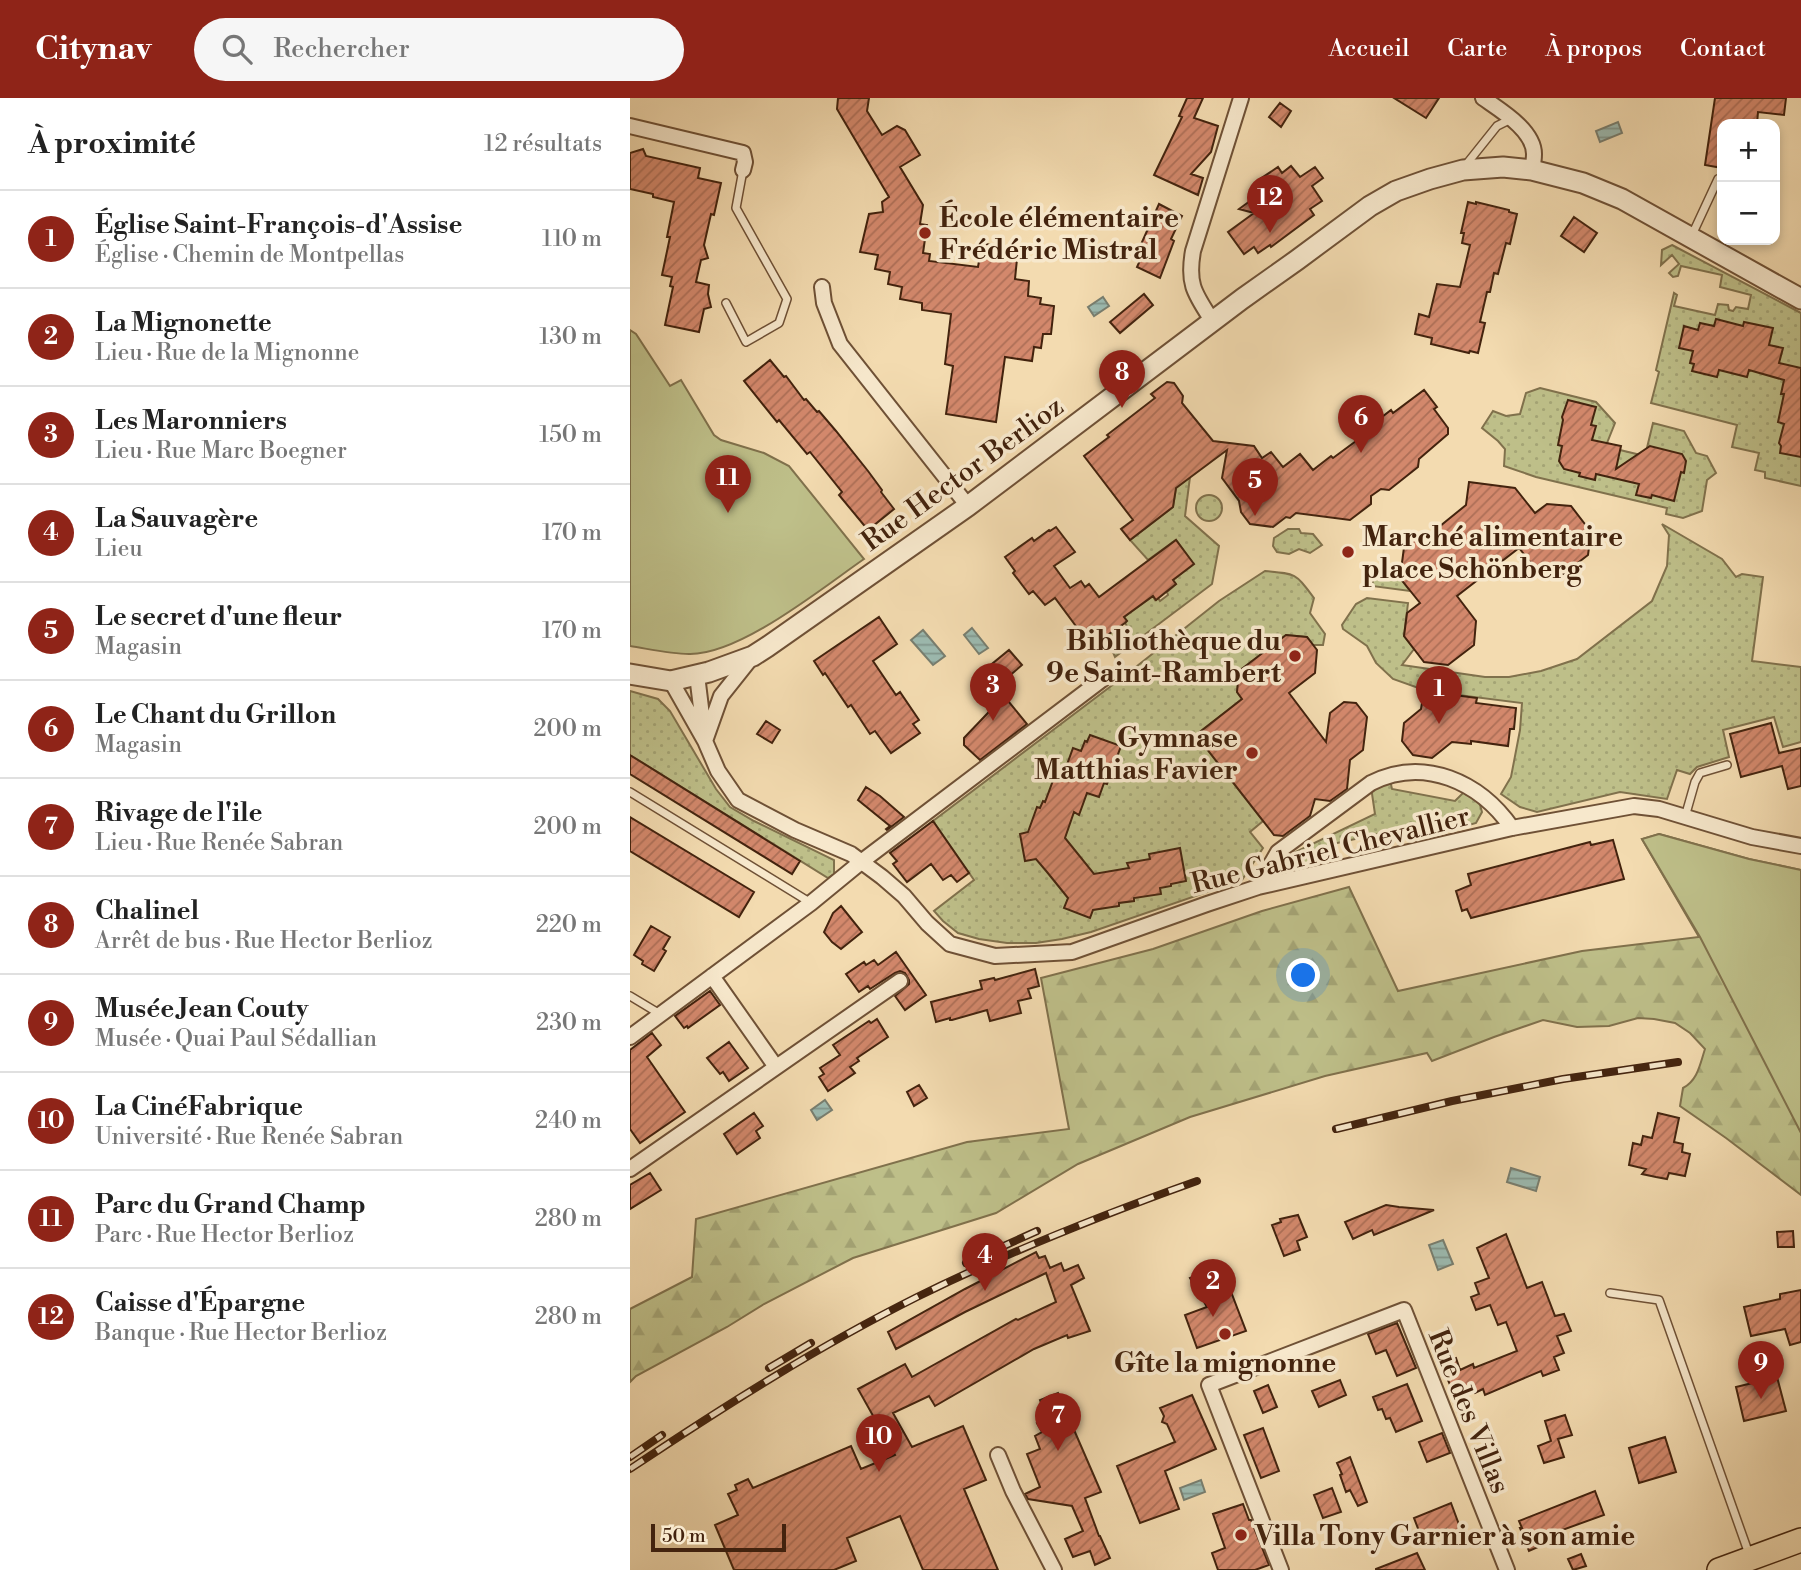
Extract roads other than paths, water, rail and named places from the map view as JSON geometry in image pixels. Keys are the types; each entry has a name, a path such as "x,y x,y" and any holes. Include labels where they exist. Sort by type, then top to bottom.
{"main road":[{"path":"1719,1570 1801,1540"}],"street":[{"path":"1213,322 1193,289 1190,271 1193,251 1241,98"},
{"path":"1483,98 1525,132 1535,151 1532,170"},
{"path":"630,126 743,153 743,170"},
{"name":"Rue Hector Berlioz","path":"630,674 671,681 753,656 968,506 1370,205 1396,191 1463,170 1503,167 1532,170 1583,183 1622,199 1801,299"},
{"path":"822,287 824,303 840,344 968,506"},
{"path":"705,741 721,696 753,656"},
{"name":"Rue Gabriel Chevallier","path":"697,675 705,741"},
{"path":"630,1037 811,903 1104,678"},
{"name":"Rue Gabriel Chevallier","path":"671,681 705,741 718,771 738,800 795,830 850,854 883,877 950,944 995,956 1072,952 1258,887 1512,828 1634,806 1659,809 1752,837 1801,846"},
{"path":"1258,887 1278,852 1371,783 1387,775 1410,771 1442,775 1459,781 1504,816 1512,828"},
{"path":"712,976 776,1068"},
{"path":"630,1169 900,981"},
{"name":"Rue des Villas","path":"1281,1570 1209,1385 1404,1310 1507,1570"},
{"path":"999,1455 1013,1491 1054,1570"}],"lane":[{"path":"1463,170 1497,126 1511,118"},
{"path":"726,303 746,342 779,323 787,299 736,208 743,170"},
{"path":"1690,238 1717,181"},
{"path":"1685,817 1700,773 1727,765"},
{"path":"630,792 811,903"},
{"path":"630,996 660,1014"},
{"path":"1610,1293 1659,1300 1750,1558"}],"water":[{"path":"1618,122 1622,133 1600,142 1596,131"},
{"path":"1103,297 1109,306 1094,316 1088,307"},
{"path":"972,628 988,648 979,654 964,635"},
{"path":"923,630 945,656 933,665 911,640"},
{"path":"825,1100 832,1110 817,1120 811,1110"},
{"path":"1511,1168 1540,1177 1536,1191 1507,1182"},
{"path":"1443,1240 1453,1264 1438,1270 1429,1245"},
{"path":"1201,1480 1205,1492 1184,1500 1180,1488"}],"railway":[{"path":"1336,1129 1452,1101 1563,1079 1678,1062"},
{"path":"630,1469 771,1378 917,1297 1056,1235 1197,1181"},
{"path":"966,1263 1037,1231"},
{"path":"769,1368 811,1343"},
{"path":"630,1457 662,1435"}],"place":[{"name":"École élémentaire Frédéric Mistral","path":"925,233"},
{"name":"Caisse d'Épargne","path":"1270,233"},
{"name":"Chalinel","path":"1122,408"},
{"name":"Le Chant du Grillon","path":"1361,453"},
{"name":"Parc du Grand Champ","path":"728,513"},
{"name":"Le secret d'une fleur","path":"1255,516"},
{"name":"Marché alimentaire place Schönberg","path":"1348,552"},
{"name":"Bibliothèque du 9e Saint-Rambert","path":"1295,656"},
{"name":"Les Maronniers","path":"993,721"},
{"name":"Église Saint-François-d'Assise","path":"1439,724"},
{"name":"Gymnase Matthias Favier","path":"1252,753"},
{"name":"La Sauvagère","path":"985,1291"},
{"name":"La Mignonette","path":"1213,1317"},
{"name":"Gîte la mignonne","path":"1225,1334"},
{"name":"Musée Jean Couty","path":"1761,1399"},
{"name":"Rivage de l'ile","path":"1058,1451"},
{"name":"La CinéFabrique","path":"879,1472"},
{"name":"Villa Tony Garnier à son amie","path":"1241,1535"}]}
